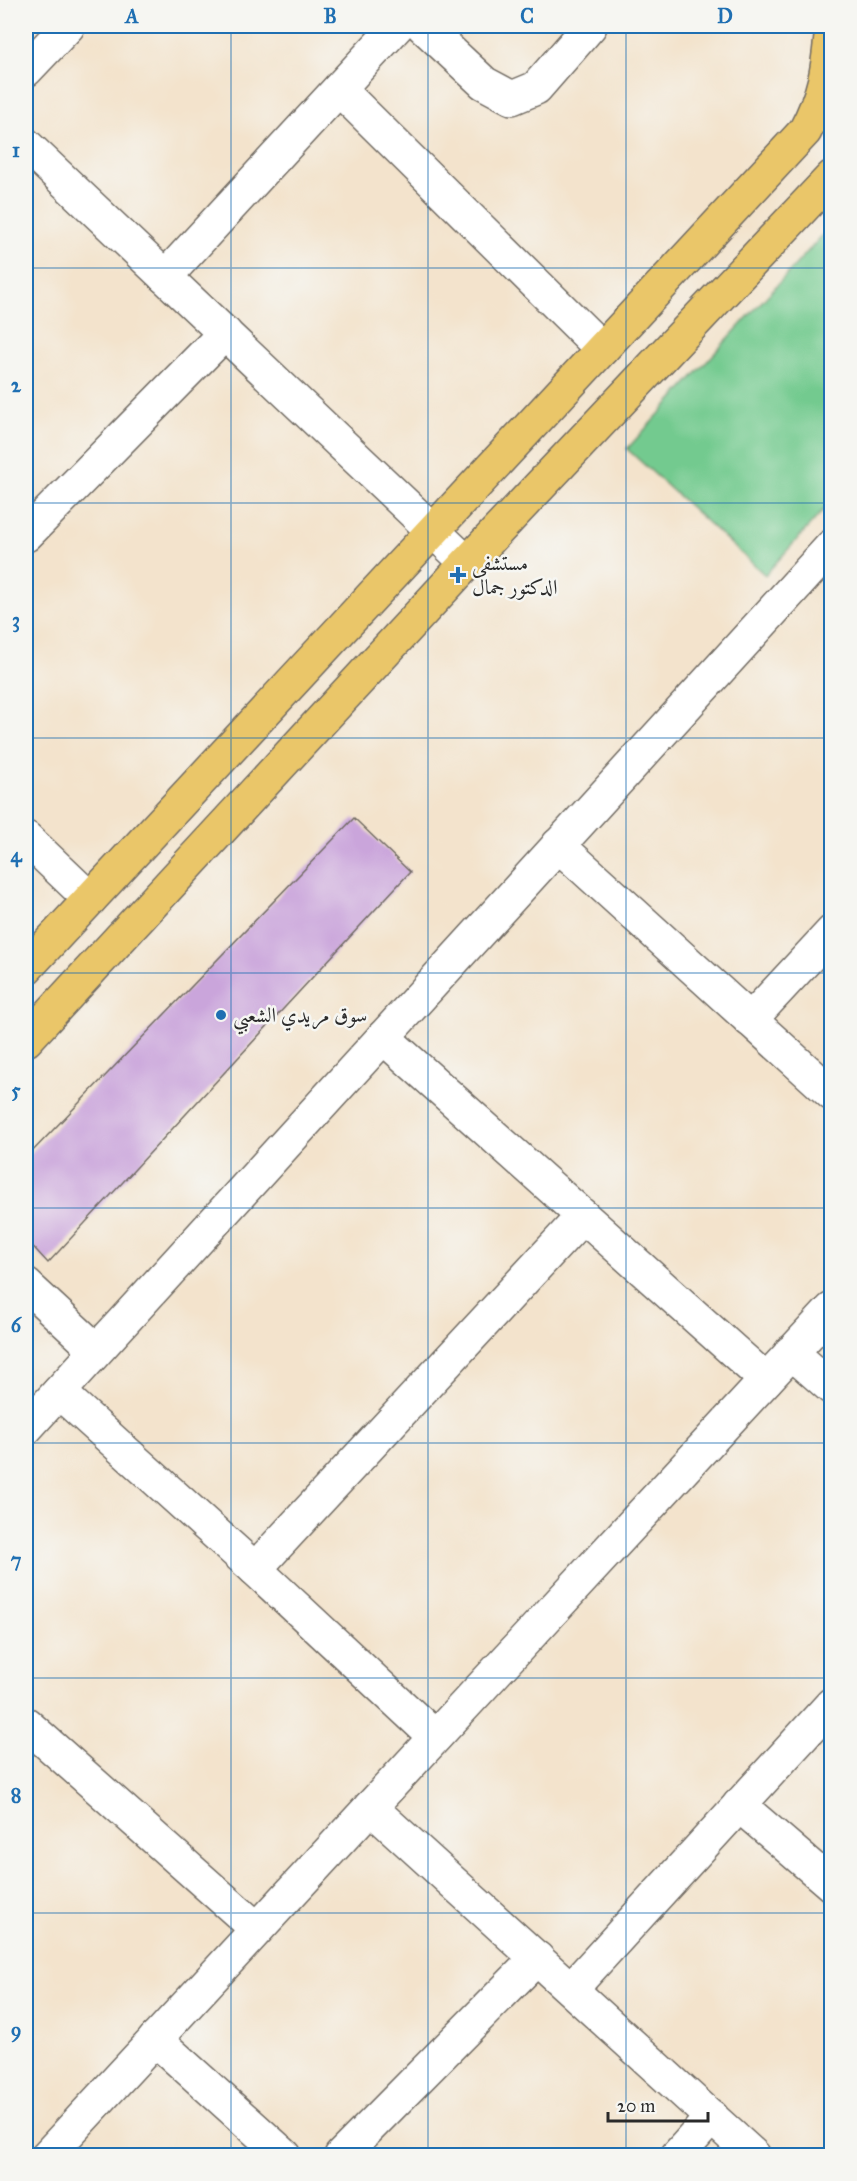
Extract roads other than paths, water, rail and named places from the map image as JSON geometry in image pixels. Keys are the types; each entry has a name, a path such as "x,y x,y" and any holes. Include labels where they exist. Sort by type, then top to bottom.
{"main road":[{"path":"26,968 805,131 818,108 826,82 831,27"},
{"path":"26,1040 467,563 831,177"}],"street":[{"path":"26,70 68,26"},
{"path":"165,277 397,26"},
{"path":"423,26 484,83 512,98 536,88 590,26"},
{"path":"339,89 602,349"},
{"path":"31,162 165,277 467,563"},
{"path":"26,535 225,333"},
{"path":"26,1428 831,546"},
{"path":"26,838 90,899"},
{"path":"558,845 831,1094"},
{"path":"750,1020 831,932"},
{"path":"383,1037 766,1380"},
{"path":"255,1569 583,1216"},
{"path":"26,1285 96,1350"},
{"path":"47,2156 831,1309"},
{"path":"791,1352 831,1388"},
{"path":"59,1392 255,1569 435,1737"},
{"path":"571,1989 831,1704"},
{"path":"26,1724 257,1929"},
{"path":"739,1805 831,1885"},
{"path":"370,1807 754,2156"},
{"path":"341,2156 537,1959"},
{"path":"155,2039 285,2156"},
{"path":"677,2156 711,2117"}],"place":[{"name":"مستشفى الدكتور جمال","path":"458,575"},
{"name":"سوق مريدي الشعبي","path":"221,1015"}]}
